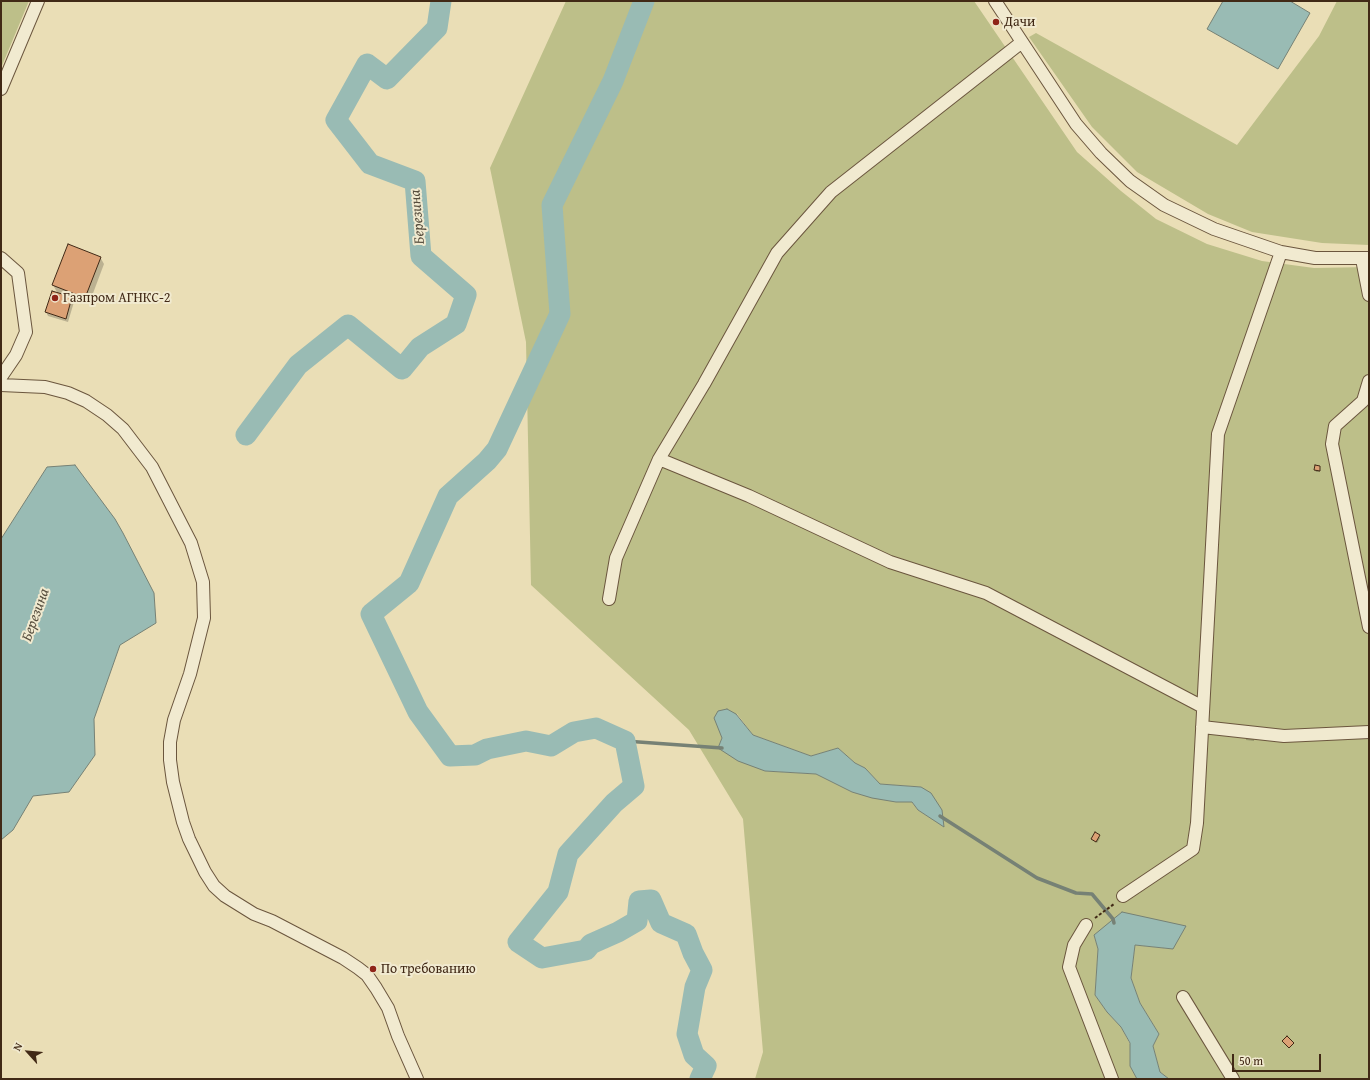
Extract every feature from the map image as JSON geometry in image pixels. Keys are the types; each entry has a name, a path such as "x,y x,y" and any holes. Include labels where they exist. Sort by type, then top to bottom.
{"street":[{"path":"1,89 38,1"},
{"path":"996,1 1076,124 1101,153 1130,182 1164,205 1214,229 1281,252 1315,258 1365,259 1369,295"},
{"path":"609,599 616,558 659,459 704,384 777,253 831,192 1022,42"},
{"path":"1123,896 1193,849 1197,822 1218,434 1281,252"},
{"path":"1,258 18,273 26,332 16,354 1,377"},
{"path":"1369,381 1363,401 1335,426 1332,444 1369,627"},
{"path":"1,385 45,387 68,392 86,401 124,429 152,466 191,543 203,582 204,618 192,667 174,720 170,742 170,760 173,782 189,839 205,872 214,886 224,896 254,914 272,921 343,958 358,968 366,976 376,988 388,1008 398,1036 417,1079"},
{"path":"659,459 749,496 890,562 986,593 1203,707"},
{"path":"1202,727 1284,736 1369,732"},
{"path":"1086,925 1074,946 1069,967 1112,1079"},
{"path":"1184,997 1233,1079"}],"path":[{"path":"1086,925 1123,896"}],"green space":[{"path":"1,1 29,1 1,68"},
{"path":"566,1 974,1 1077,152 1121,191 1156,219 1207,244 1262,261 1314,268 1369,267 1369,1079 1169,1079 1160,1072 1153,1046 1159,1034 1140,1003 1131,978 1135,945 1173,949 1094,935 1098,949 1095,995 1107,1012 1121,1027 1130,1044 1130,1066 1137,1079 755,1079 763,1052 743,819 689,730 531,585 526,342 490,168","holes":["737,714 753,735 811,756 838,748 855,763 865,768 880,784 921,787 944,826 918,810 912,802 896,802 852,792 816,774 765,771 719,748 722,738"]},
{"path":"1337,1 1369,1 1369,245 1322,243 1252,232 1208,214 1137,172 1092,127 1029,37 1036,33 1237,145 1319,36"}],"water":[{"path":"1223,1 1290,1 1310,13 1278,69 1207,29"},
{"path":"75,465 115,519 154,593 156,623 120,645 94,719 95,755 69,792 33,796 13,830 1,840 1,539 47,467"},
{"path":"727,709 736,714 753,735 811,756 838,748 855,763 865,768 880,784 921,787 931,793 942,810 944,827 918,810 912,802 896,802 872,798 852,792 816,774 765,771 738,761 718,748 722,738 714,718 718,711"},
{"path":"1122,912 1186,926 1173,949 1135,945 1131,978 1140,1003 1159,1034 1153,1046 1160,1072 1169,1079 1137,1079 1130,1066 1130,1043 1121,1027 1107,1012 1095,995 1098,949 1094,935"}],"building":[{"path":"68,244 101,257 85,298 52,285"},
{"path":"52,291 72,297 66,319 45,312"},
{"path":"1315,465 1320,466 1320,471 1314,470"},
{"path":"1095,832 1100,835 1096,842 1091,839"},
{"path":"1287,1036 1294,1043 1289,1048 1282,1041"}],"waterway":[{"name":"Березина","path":"246,435 298,365 348,325 402,369 420,347 456,324 466,295 421,256 415,181 370,164 336,120 367,64 387,79 437,28 441,1"},
{"path":"644,1 613,81 552,205 560,314 497,449 487,461 448,496 409,583 371,614 418,712 450,756 475,755 487,749 526,741 551,746 574,732 596,728 625,741 634,786 614,803 568,854 558,892 518,942 542,958 586,950 591,944 618,932 637,921 639,901 651,900 661,923 686,934 693,953 702,970 695,987 687,1034 694,1055 706,1066 700,1079"},
{"path":"625,741 722,748"},
{"path":"940,816 1037,878 1076,893 1092,894 1113,919 1114,923"}],"place":[{"name":"Дачи","path":"996,22"},
{"name":"Газпром АГНКС-2","path":"55,298"},
{"name":"По требованию","path":"373,969"}]}
